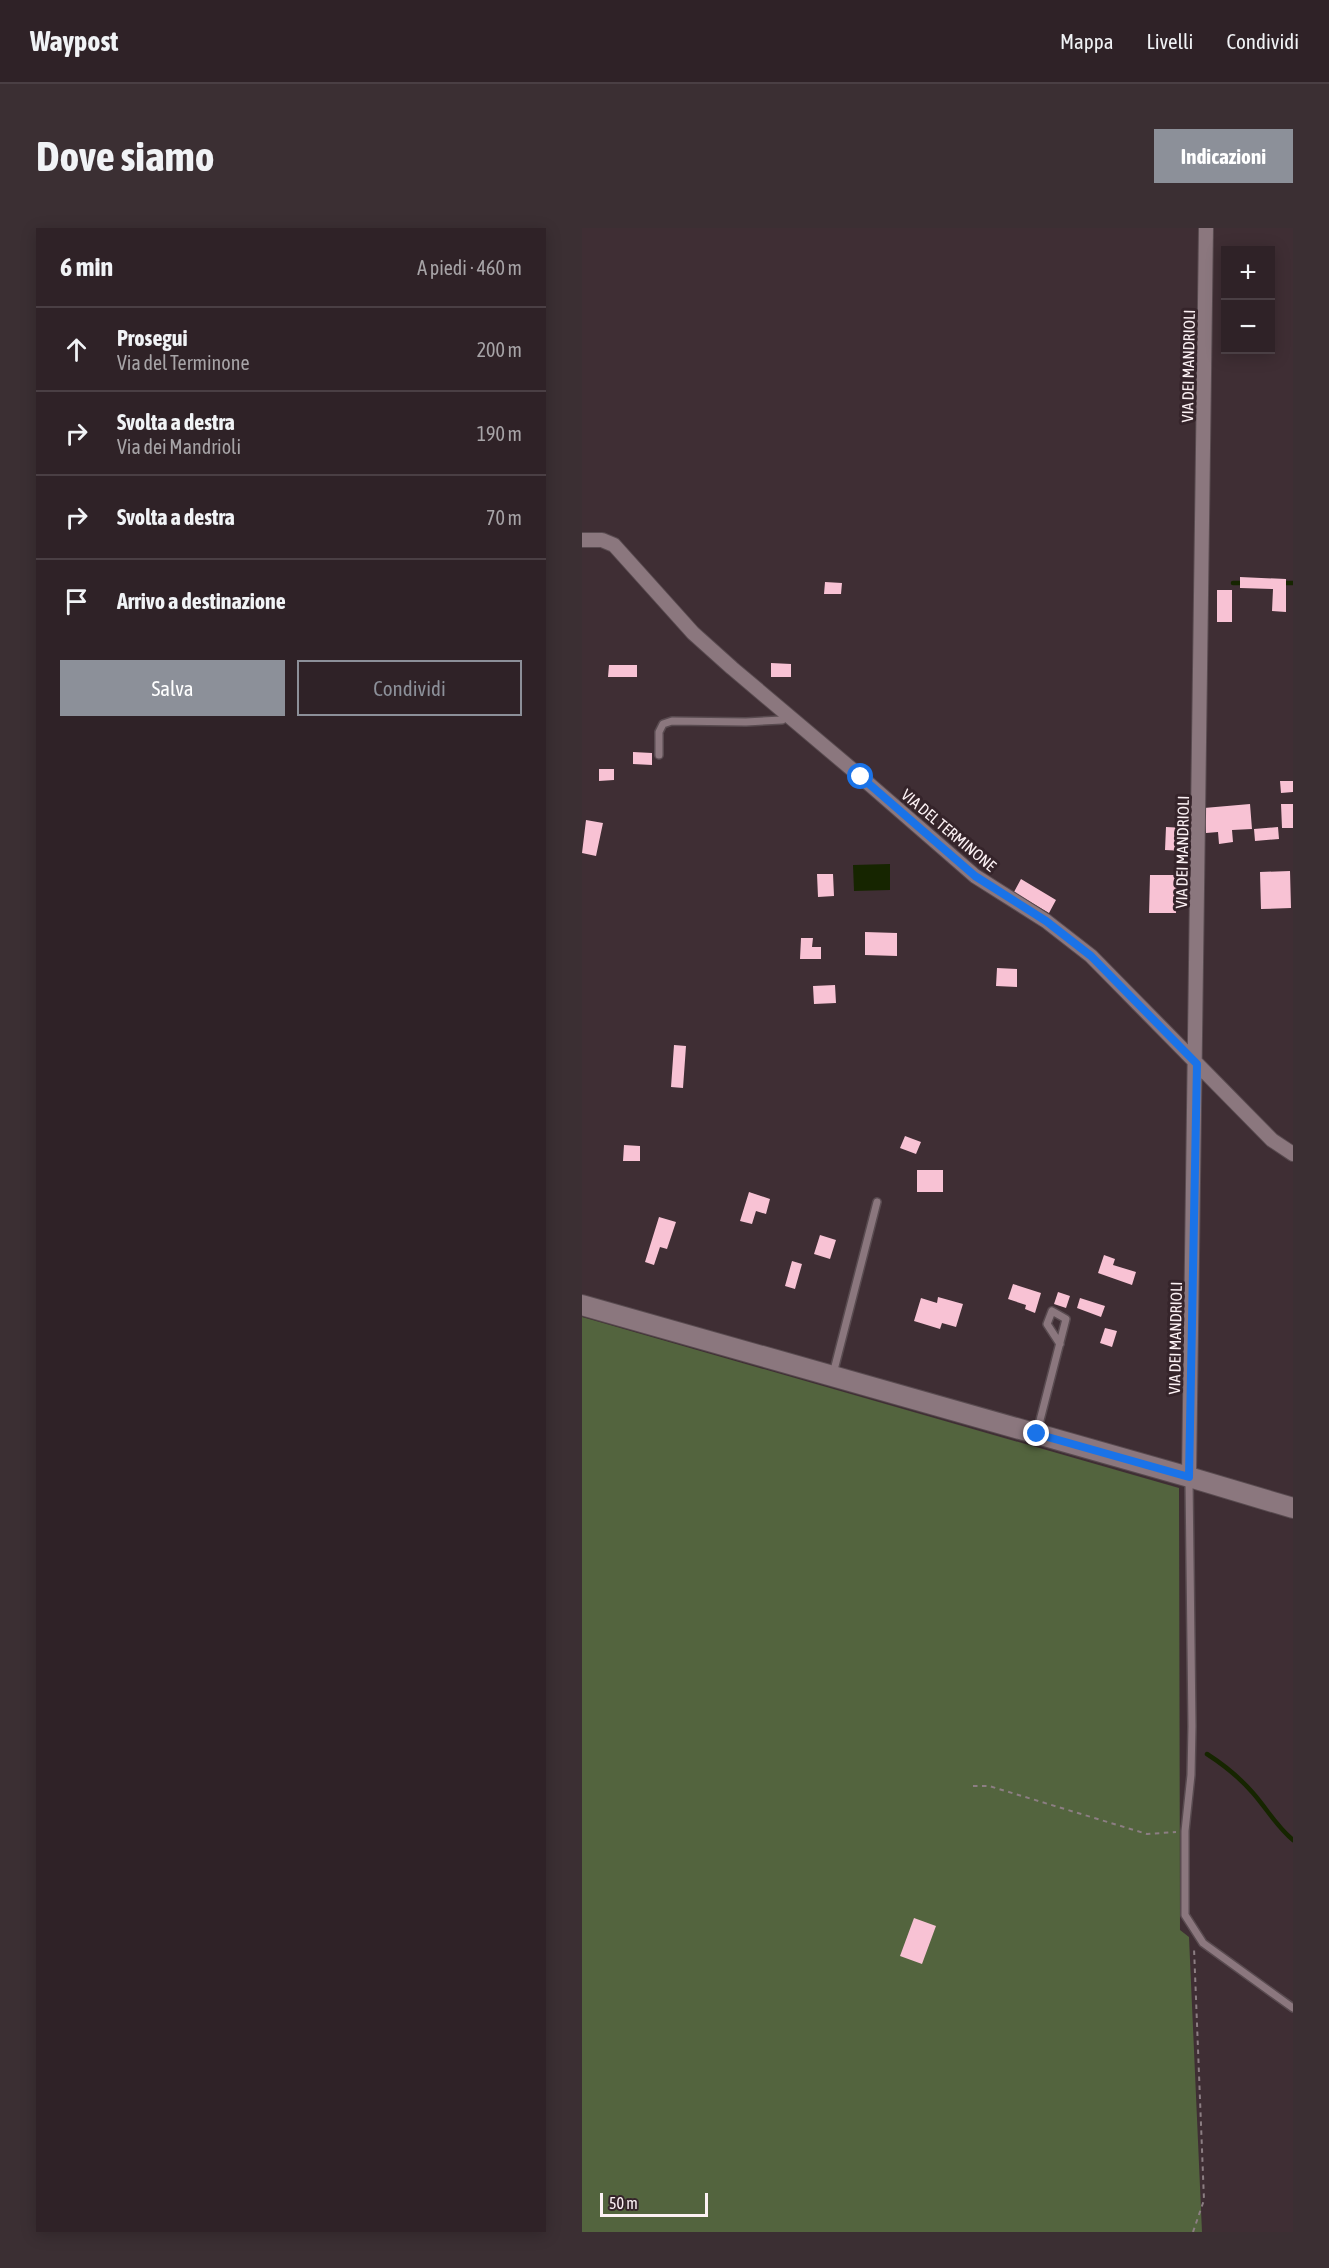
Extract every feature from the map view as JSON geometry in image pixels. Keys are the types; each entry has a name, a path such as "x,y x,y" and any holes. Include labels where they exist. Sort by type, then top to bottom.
{"main road":[{"path":"582,1305 1293,1508"}],"street":[{"name":"VIA DEI MANDRIOLI","path":"1189,1477 1197,1064 1206,228"},
{"name":"VIA DEL TERMINONE","path":"582,540 602,540 614,544 693,633 975,876 1046,921 1085,951 1272,1140 1293,1154"}],"lane":[{"path":"659,756 658,732 663,724 672,721 782,720"},
{"path":"832,1377 877,1202"},
{"path":"1037,1434 1060,1344"},
{"path":"1189,1477 1192,1726 1191,1775 1185,1832 1185,1915 1203,1943 1293,2008"}],"path":[{"path":"973,1786 989,1786 1148,1834 1185,1832"},
{"path":"1193,1927 1204,2200 1193,2232"}],"shaded area":[{"path":"890,864 890,890 854,891 853,865"},
{"path":"582,1317 1179,1488 1180,1930 1189,1937 1202,2232 582,2232"}],"building":[{"path":"1240,577 1286,579 1286,612 1272,611 1273,589 1240,588"},
{"path":"825,582 842,583 841,594 824,594"},
{"path":"1217,590 1232,590 1232,622 1217,622"},
{"path":"771,663 791,664 791,677 771,677"},
{"path":"609,665 637,665 637,677 608,677"},
{"path":"633,752 652,753 652,765 633,764"},
{"path":"599,769 614,769 614,780 599,781"},
{"path":"1280,781 1293,781 1293,792 1281,793"},
{"path":"1250,804 1252,829 1232,830 1233,842 1219,844 1218,832 1206,833 1204,808"},
{"path":"1281,804 1293,804 1293,828 1282,828"},
{"path":"586,820 603,823 596,856 582,853"},
{"path":"1166,827 1185,828 1184,851 1165,850"},
{"path":"1278,827 1279,839 1255,841 1254,829"},
{"path":"1290,871 1291,908 1261,909 1260,872"},
{"path":"817,874 833,874 834,896 818,897"},
{"path":"1150,875 1177,875 1176,913 1149,913"},
{"path":"1021,879 1056,900 1049,913 1014,892"},
{"path":"865,932 897,933 897,956 865,955"},
{"path":"801,938 813,938 812,947 821,947 821,959 800,959"},
{"path":"997,968 1017,969 1017,987 996,986"},
{"path":"835,985 836,1003 814,1004 813,986"},
{"path":"674,1045 686,1046 683,1088 671,1087"},
{"path":"905,1136 921,1142 916,1154 900,1148"},
{"path":"624,1145 640,1146 640,1161 623,1161"},
{"path":"917,1170 943,1170 943,1192 917,1192"},
{"path":"749,1192 770,1199 766,1214 756,1211 752,1224 740,1221"},
{"path":"659,1217 676,1222 667,1249 660,1247 654,1265 645,1262"},
{"path":"820,1235 836,1240 830,1259 814,1254"},
{"path":"1104,1255 1115,1259 1113,1265 1136,1272 1132,1285 1098,1273"},
{"path":"792,1261 802,1264 795,1289 785,1286"},
{"path":"1013,1284 1041,1293 1035,1313 1025,1309 1026,1305 1008,1299"},
{"path":"1058,1292 1070,1296 1066,1308 1054,1304"},
{"path":"938,1297 963,1304 956,1327 942,1323 940,1329 914,1321 921,1298 937,1303"},
{"path":"1080,1298 1105,1306 1101,1317 1077,1308"},
{"path":"1105,1328 1117,1331 1112,1347 1100,1343"},
{"path":"914,1918 936,1926 922,1964 900,1956"}],"waterway":[{"path":"1233,583 1245,583"},
{"path":"1280,583 1293,583"},
{"path":"1207,1754 1243,1782 1293,1840"}],"route":[{"path":"861,777 975,876 1046,921 1091,956 1197,1064 1189,1477 1037,1434"}]}
